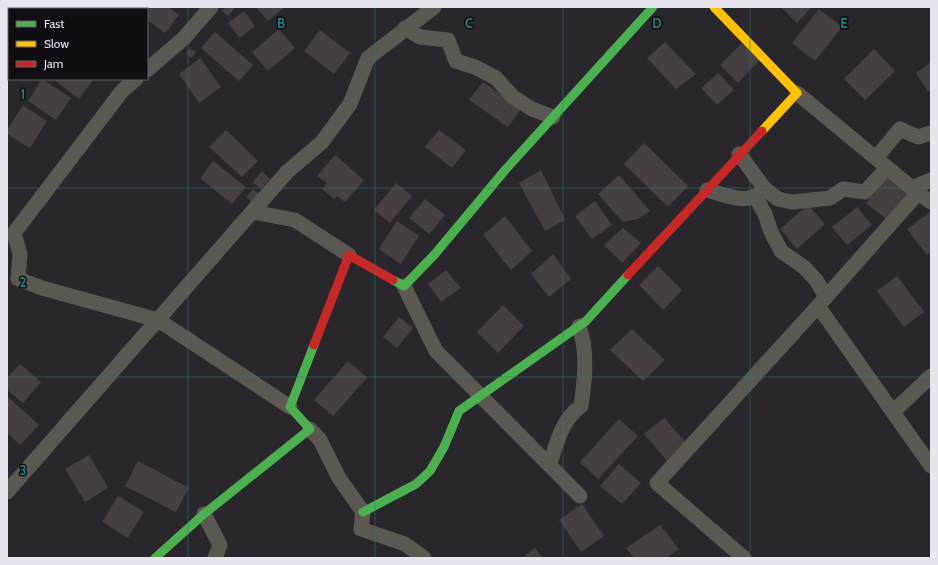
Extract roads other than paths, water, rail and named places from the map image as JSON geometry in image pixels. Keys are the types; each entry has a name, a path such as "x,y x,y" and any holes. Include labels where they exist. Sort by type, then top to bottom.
{"street":[{"path":"148,69 184,38 211,7"},
{"path":"7,492 287,172 322,142 350,104 368,58 434,7"},
{"path":"404,286 435,254 506,169 653,7"},
{"path":"714,7 796,93 915,191 931,202"},
{"path":"405,28 420,37 448,40 456,61 475,67 496,78 513,97 532,109 553,117"},
{"path":"135,80 122,91 14,232 20,254 13,275 42,288 158,320 290,407 320,440 339,478 363,512 361,528 405,544 424,558"},
{"path":"363,512 416,484 430,471 444,447 459,411 586,320 796,93"},
{"path":"876,158 900,130 918,137 931,133"},
{"path":"739,154 760,192 771,232 781,251 805,268 816,280 822,302 893,412 931,466"},
{"path":"707,190 743,200 760,192 778,199 792,202 830,198 843,189 865,192 887,168"},
{"path":"744,558 657,483 822,302 915,191 931,180"},
{"path":"253,212 295,220 349,255 404,286 436,351 580,496"},
{"path":"290,407 349,255"},
{"path":"549,464 560,430 573,412 581,406 586,372 583,354 585,342 579,326"},
{"path":"893,412 931,376"},
{"path":"155,558 204,514 310,430"},
{"path":"204,514 220,545 215,558"}]}
